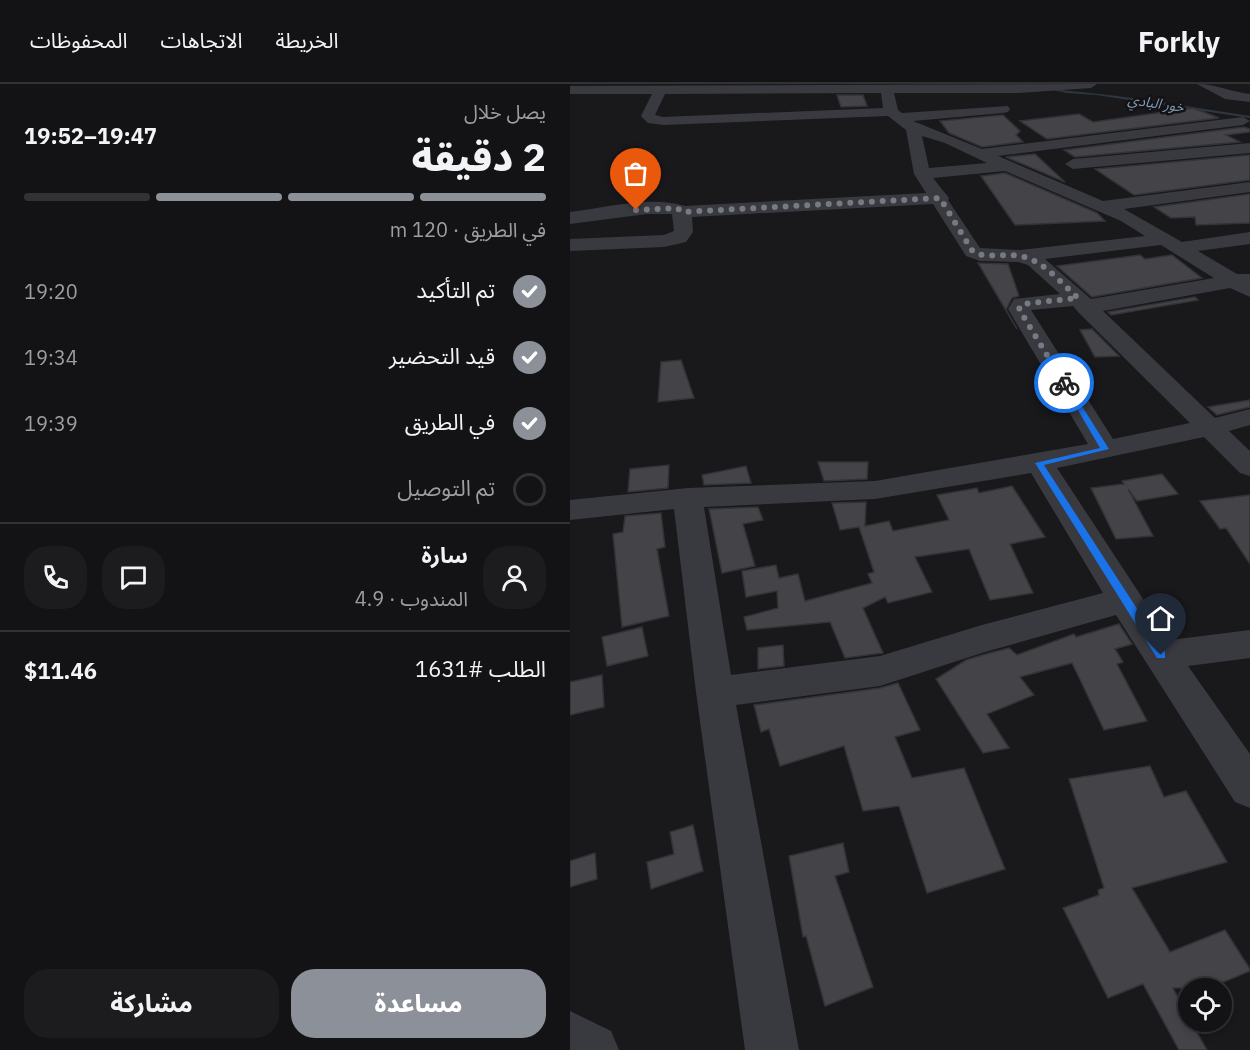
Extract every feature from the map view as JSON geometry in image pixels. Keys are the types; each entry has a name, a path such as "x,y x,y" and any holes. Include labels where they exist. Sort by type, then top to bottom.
{"street":[{"path":"570,90 1018,89 1091,84"},
{"path":"1203,84 1230,96 1250,98"},
{"path":"660,90 648,116 653,120 894,115 1021,108"},
{"path":"887,90 894,115 913,128 950,140 1126,217 1244,283"},
{"path":"729,120 730,91"},
{"path":"981,153 1243,121"},
{"path":"913,128 922,174 940,198 973,252 980,255 1020,256 1250,238"},
{"path":"950,140 973,137"},
{"path":"922,174 1175,156 1250,148"},
{"path":"1101,207 1250,187"},
{"path":"570,218 658,207 677,208 682,212 940,198"},
{"path":"570,245 664,241 679,238 684,232 682,212"},
{"path":"1020,256 1035,261 1082,303 1250,468"},
{"path":"1105,449 1019,309 1022,304 1082,303 1244,283"},
{"path":"570,510 688,498 875,490 1039,463 1208,428 1250,417"},
{"path":"1039,463 1124,600 1250,789"},
{"path":"688,498 715,692 772,1050"},
{"path":"715,692 880,671 982,639 1124,600"},
{"path":"1161,655 1250,644"},
{"path":"570,1037 592,1050"}],"building":[{"path":"837,95 863,95 867,106 841,107"},
{"path":"1193,108 1219,118 1047,139 1020,121 1079,114 1093,122"},
{"path":"1003,115 1020,131 1016,135 1023,142 982,147 949,133 940,121"},
{"path":"1244,127 1250,129 1250,132 1226,135 1240,142 1075,157 1064,150"},
{"path":"1035,154 1065,182 1006,157"},
{"path":"1250,155 1250,180 1134,195 1095,169"},
{"path":"1005,173 1097,213 1105,221 1015,225 981,176"},
{"path":"1250,194 1250,223 1196,225 1195,217 1171,218 1154,207"},
{"path":"1140,255 1145,259 1172,255 1202,278 1092,297 1057,266"},
{"path":"978,263 1008,264 1019,296 1012,298 1006,310 1017,329"},
{"path":"1195,297 1198,300 1111,315 1108,312"},
{"path":"1092,329 1119,356 1095,357 1080,330"},
{"path":"681,360 694,398 658,402 661,362"},
{"path":"1250,400 1250,407 1217,415 1208,407"},
{"path":"818,462 868,462 867,479 824,481"},
{"path":"669,465 668,488 628,492 630,469"},
{"path":"746,466 751,483 704,485 702,475"},
{"path":"1162,474 1178,494 1137,501 1128,489 1153,536 1116,539 1091,488 1124,484 1122,481"},
{"path":"1012,486 1045,537 1010,544 1033,593 990,600 969,549 915,557 932,592 888,603 885,597 863,608 883,653 845,658 830,622 747,630 744,617 778,608 777,591 746,597 742,571 776,565 779,578 798,574 805,601 872,583 868,574 874,572 859,527 840,530 832,503 866,502 865,526 889,521 893,531 949,520 937,495 977,488 979,493"},
{"path":"1250,495 1250,564 1226,528 1220,529 1200,501"},
{"path":"758,507 763,520 743,524 755,566 722,573 709,509"},
{"path":"661,513 665,547 657,549 669,616 622,627 613,534 623,532 625,516"},
{"path":"1119,624 1132,644 1115,649 1123,662 1117,664 1147,721 1104,730 1072,663 1020,677 1034,695 987,714 1009,748 983,753 936,679 966,660 1009,648 1017,655 1074,634 1076,637"},
{"path":"642,627 648,656 607,666 602,637"},
{"path":"783,645 784,666 758,669 758,648"},
{"path":"602,675 604,707 570,715 570,682"},
{"path":"898,683 920,730 895,737 912,778 964,768 1005,869 927,893 899,806 863,811 844,746 780,766 769,729 761,732 754,705 880,688"},
{"path":"1150,766 1164,797 1186,791 1227,862 1132,888 1170,952 1225,930 1250,969 1232,978 1178,978 1178,988 1173,988 1178,997 1178,1032 1197,1032 1207,1050 1179,1050 1143,984 1108,998 1063,908 1099,895 1098,890 1104,888 1069,779"},
{"path":"693,825 703,871 651,889 647,862 674,854 670,832"},
{"path":"843,843 849,872 835,876 873,987 825,1006 806,936 803,937 789,856"},
{"path":"595,853 597,879 570,887 570,861"}],"waterway":[{"name":"خور البادي","path":"1026,84 1067,92 1096,94 1250,117"}],"way so far":[{"path":"636,210 658,207 677,208 682,212 940,198 973,252 980,255 1020,256 1035,261 1078,298 1022,304 1019,309 1064,383"}],"route":[{"path":"1064,383 1105,449 1039,463 1161,655"}]}
